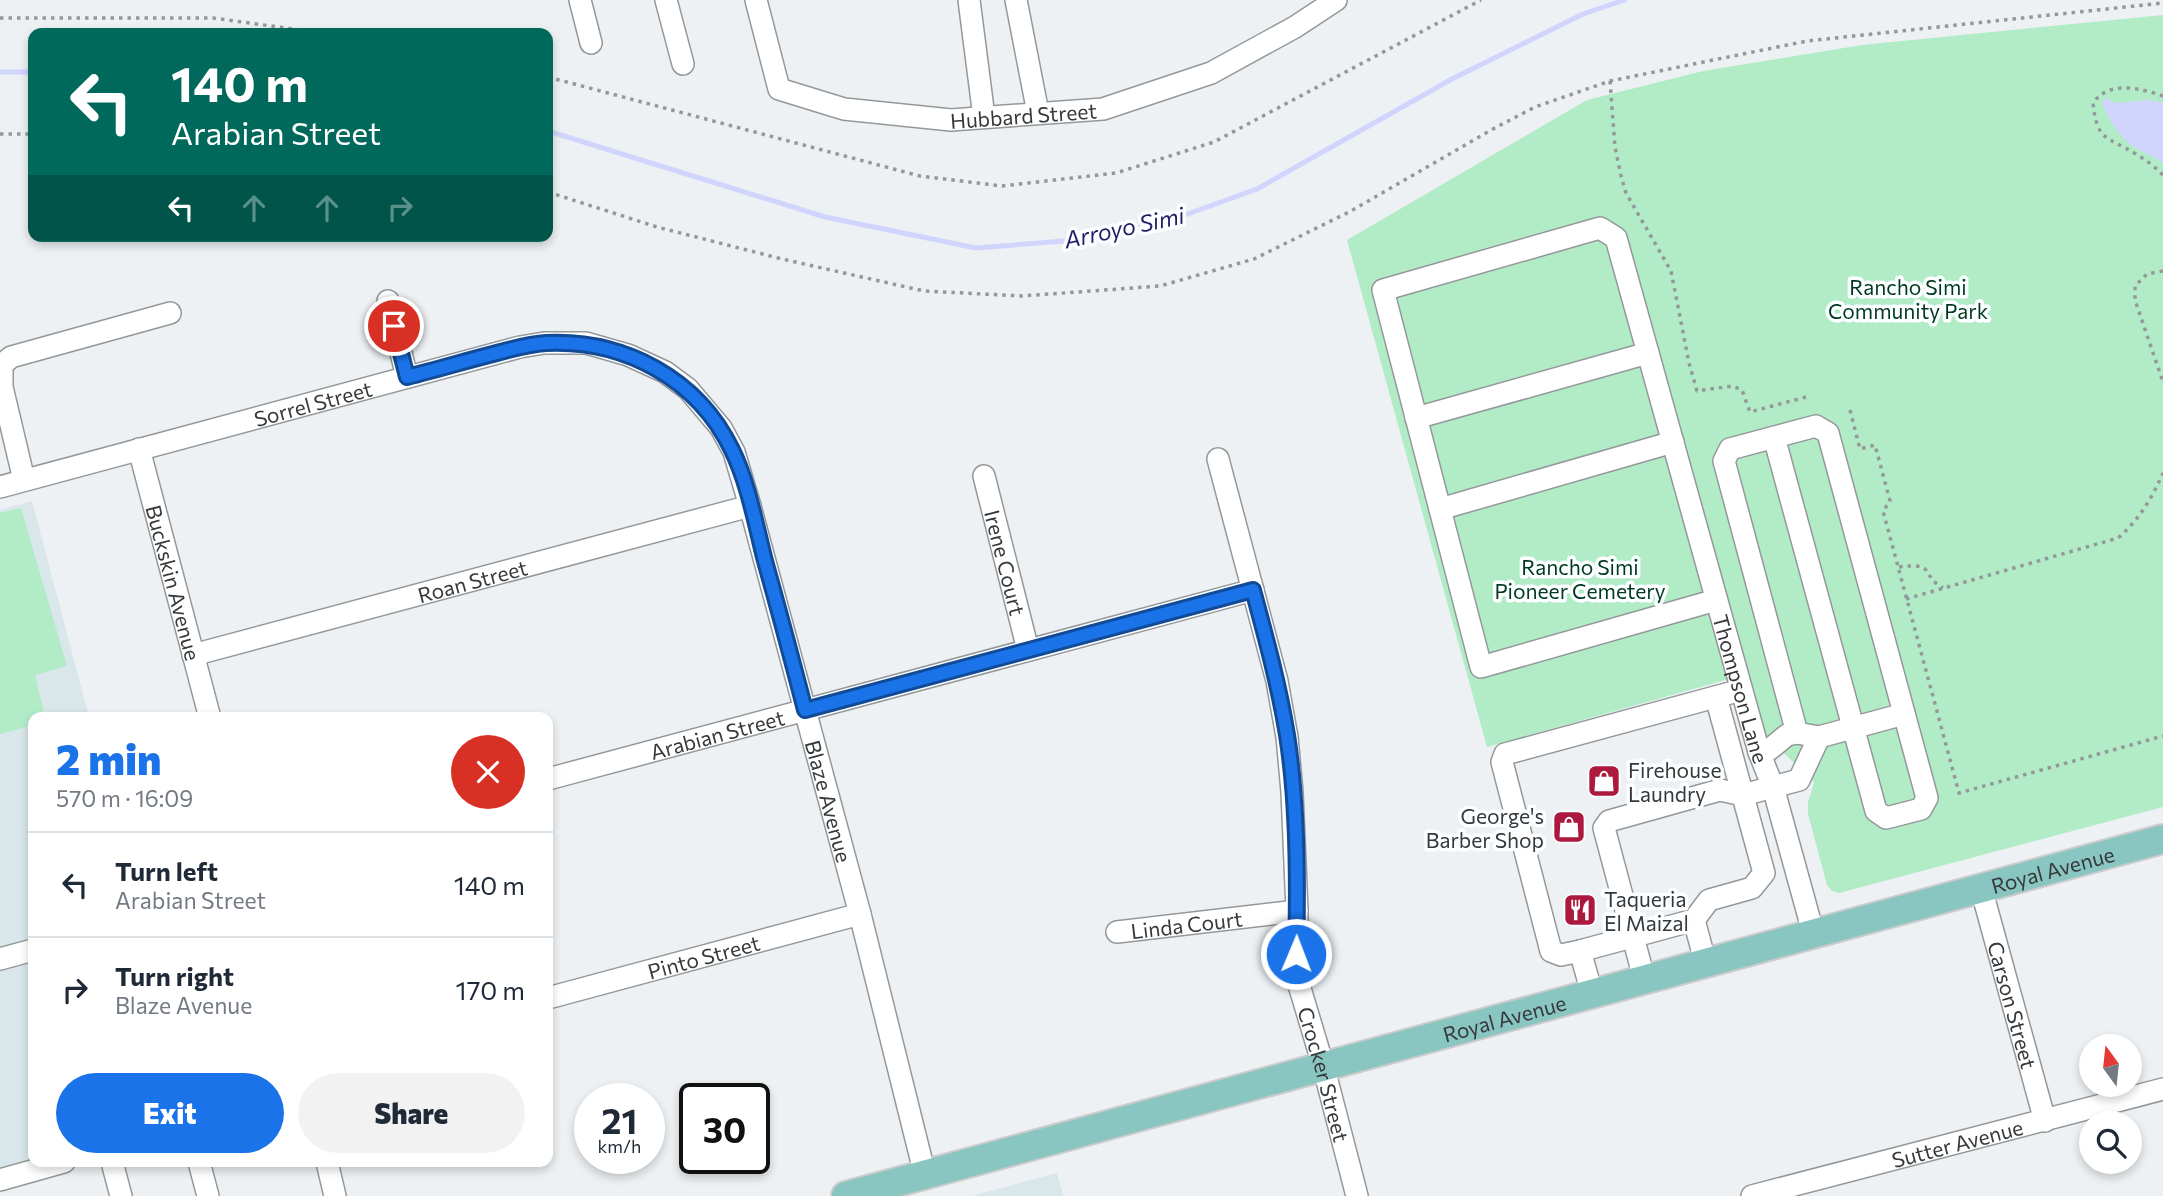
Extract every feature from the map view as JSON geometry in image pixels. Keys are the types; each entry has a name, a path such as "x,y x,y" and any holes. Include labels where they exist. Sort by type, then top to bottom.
{"main road":[{"name":"Royal Avenue","path":"845,1196 2163,839"}],"street":[{"path":"580,0 592,43"},
{"path":"666,0 683,64"},
{"name":"Hubbard Street","path":"756,0 779,89 844,109 951,120 1103,109 1211,74 1336,0"},
{"path":"969,0 984,117"},
{"path":"1016,0 1038,113"},
{"path":"1297,0 1308,19"},
{"name":"Thompson Lane","path":"1416,418 1383,290 1600,228 1616,238 1741,690 1759,752 1773,787 1813,932"},
{"path":"388,301 407,377"},
{"path":"24,480 2,387 2,365 11,357 170,313"},
{"name":"Sorrel Street","path":"0,486 544,343 586,343 628,355 666,372"},
{"path":"1648,353 1416,418 1481,667 1716,600"},
{"name":"Blaze Avenue","path":"666,372 688,389 721,428 734,452 860,914 925,1175"},
{"path":"1774,438 1876,811 1886,818 1921,809 1927,798 1828,433 1816,426 1730,449 1724,461 1797,733"},
{"path":"1440,509 1673,442"},
{"name":"Buckskin Avenue","path":"139,449 208,712"},
{"name":"Crocker Street","path":"1218,458 1277,681 1287,737 1293,792 1296,975 1357,1196"},
{"name":"Irene Court","path":"984,476 1028,650"},
{"name":"Roan Street","path":"193,655 750,506"},
{"name":"Arabian Street","path":"553,778 1253,590"},
{"path":"1716,697 1763,873 1759,881 1752,888 1709,900 1694,920 1561,956 1551,951 1502,761 1505,754 1741,690"},
{"path":"1759,752 1770,749 1787,735 1797,733 1819,737 1904,714"},
{"path":"1644,978 1604,828 1609,821 1720,790 1743,795 1799,780 1819,737"},
{"name":"Carson Street","path":"1981,888 2045,1121"},
{"name":"Linda Court","path":"1117,932 1297,911"},
{"name":"Pinto Street","path":"553,997 860,914"},
{"path":"1694,920 1705,961"},
{"path":"1580,951 1592,993"},
{"path":"0,960 28,952"},
{"name":"Sutter Avenue","path":"1752,1196 2163,1089"},
{"path":"0,1180 46,1167"},
{"path":"113,1167 121,1196"},
{"path":"200,1167 208,1196"},
{"path":"328,1167 335,1196"}],"path":[{"path":"553,193 657,227 925,291 1022,296 1160,286 1254,259 1351,211 1535,107 1610,81 1807,41 2163,3"},
{"path":"0,18 213,18 286,28"},
{"path":"1610,81 1615,147 1621,176 1626,192 1671,271 1697,391 1732,386 1742,390 1750,412 1806,397"},
{"path":"2163,96 2144,89 2119,88 2099,94 2092,103 2095,122 2104,137 2136,153 2163,174"},
{"path":"0,134 28,134"},
{"path":"2163,271 2147,274 2135,285 2135,300 2163,382"},
{"path":"1850,411 1860,449 1875,445 1891,500 1883,511 1959,793 2163,736"},
{"path":"1906,599 2118,538 2131,526 2152,498 2163,473"},
{"path":"1898,567 1924,567 1933,581 1943,588"}],"shaded area":[{"path":"32,501 88,712 28,712 28,1167 74,1167 0,1187 0,510"},
{"path":"1057,1173 1063,1196 972,1196"}],"green space":[{"name":"Rancho Simi Community Park","path":"2163,15 2163,807 1839,893 1832,891 1827,885 1808,814 1808,802 1814,782 1765,735 1747,674 1487,747 1347,240 1587,100 1703,71 1862,45"},
{"path":"21,508 67,666 35,675 44,712 28,712 28,726 0,734 0,513"}],"water":[{"path":"2105,98 2116,103 2150,100 2163,103 2163,163 2134,147 2124,138 2107,115 2102,102"}],"waterway":[{"name":"Arroyo Simi","path":"553,133 825,217 976,248 1089,239 1171,220 1257,189 1452,79 1583,14 1625,0"},
{"name":"Arroyo Simi","path":"0,72 28,72"}],"place":[{"name":"Firehouse Laundry","path":"1604,781"},
{"name":"George's Barber Shop","path":"1569,827"},
{"name":"Taqueria El Maizal","path":"1580,910"}],"route":[{"path":"394,326 407,377 520,347 544,343 586,343 628,355 666,372 688,389 708,410 734,452 805,710 1253,590 1277,681 1287,737 1293,792 1296,954"}],"park label":[{"name":"Rancho Simi Pioneer Cemetery","path":"1580,578"}]}
